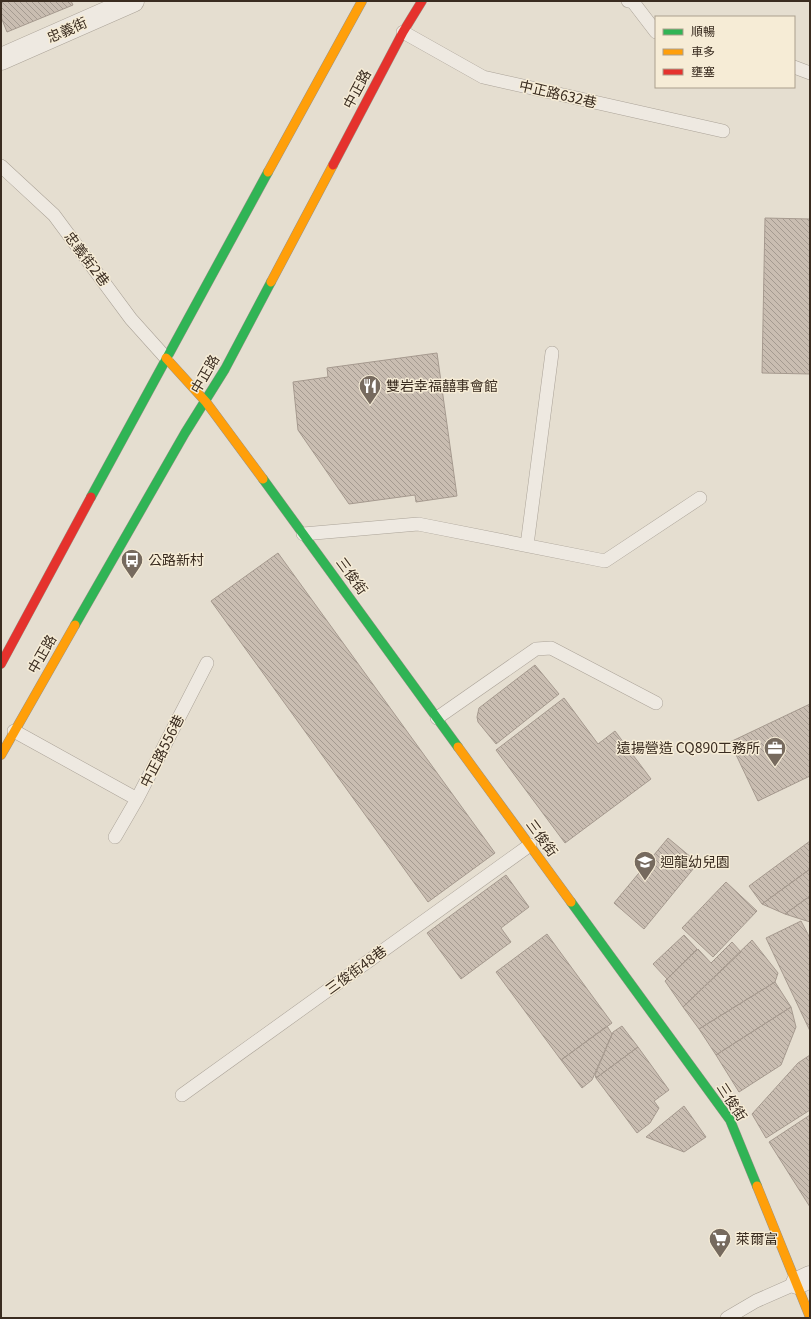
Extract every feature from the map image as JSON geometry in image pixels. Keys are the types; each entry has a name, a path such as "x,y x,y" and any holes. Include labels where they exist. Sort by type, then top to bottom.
{"main road":[{"path":"1,664 166,358 362,1"},
{"name":"中正路","path":"1,755 185,433 206,402 225,369 403,32 422,1"},
{"name":"三俊街","path":"166,358 206,402 730,1120 804,1280 810,1317"}],"street":[{"name":"忠義街","path":"1,59 133,1"}],"lane":[{"path":"628,1 633,2 655,31"},
{"name":"中正路632巷","path":"403,32 483,77 723,131"},
{"path":"795,67 810,73"},
{"name":"忠義街2巷","path":"1,166 54,215 131,319 166,358"},
{"path":"526,545 552,353"},
{"path":"303,534 418,524 605,560 700,498"},
{"path":"437,718 536,649 551,648 656,702"},
{"name":"中正路556巷","path":"14,731 137,799 207,664"},
{"path":"115,837 137,799"},
{"name":"三俊街48巷","path":"182,1095 530,845"},
{"path":"727,1318 760,1299 804,1280"}],"building":[{"path":"1,1 71,1 73,5 7,32 1,17"},
{"path":"765,218 810,219 810,374 762,373"},
{"name":"雙岩幸福囍事會館","path":"437,353 457,496 416,502 415,495 349,504 298,430 293,382 328,377 327,368"},
{"path":"278,553 495,853 428,902 211,601"},
{"path":"535,665 559,694 496,744 478,722 477,717 479,708"},
{"path":"564,698 598,744 615,731 651,779 565,843 496,750"},
{"path":"810,704 810,776 758,801 730,742"},
{"path":"668,838 698,863 644,929 614,903"},
{"path":"810,841 810,869 762,904 749,886"},
{"path":"810,869 810,896 785,914 762,904"},
{"path":"506,875 529,907 501,928 511,942 461,979 427,933"},
{"path":"726,882 757,911 713,957 682,928"},
{"path":"810,896 810,922 785,914"},
{"path":"801,921 810,938 810,1031 766,938"},
{"path":"547,934 612,1023 561,1060 496,972"},
{"path":"684,935 697,949 667,979 653,964"},
{"path":"752,940 778,973 775,982 699,1029 683,1007"},
{"path":"732,942 741,952 683,1007 665,981 698,949 711,963"},
{"path":"775,982 791,1007 716,1055 699,1029"},
{"path":"791,1007 796,1027 781,1065 739,1092 716,1055"},
{"path":"607,1026 612,1034 592,1080 582,1088 561,1060"},
{"path":"622,1026 638,1047 596,1078 595,1075 613,1032"},
{"path":"638,1047 669,1090 654,1101 659,1108 650,1123 637,1133 596,1078"},
{"path":"810,1055 810,1110 766,1138 752,1114 798,1063"},
{"path":"684,1106 706,1137 684,1152 646,1137"},
{"path":"810,1115 810,1207 769,1142"}],"traffic: fast":[{"path":"91,497 268,172"},
{"path":"75,625 185,433 225,369 271,282"},
{"path":"263,479 458,747"},
{"path":"571,902 730,1120 757,1186"}],"traffic: slow":[{"path":"268,172 362,1"},
{"path":"271,282 333,165"},
{"path":"166,358 206,402 263,479"},
{"path":"1,755 75,625"},
{"path":"458,747 571,902"},
{"path":"757,1186 810,1317"}],"traffic: jam":[{"path":"333,165 403,32 422,1"},
{"path":"1,664 91,497"}],"place":[{"name":"雙岩幸福囍事會館","path":"370,406"},
{"name":"公路新村","path":"132,580"},
{"name":"遠揚營造 CQ890工務所","path":"775,768"},
{"name":"迴龍幼兒園","path":"645,882"},
{"name":"萊爾富","path":"720,1258"}]}
